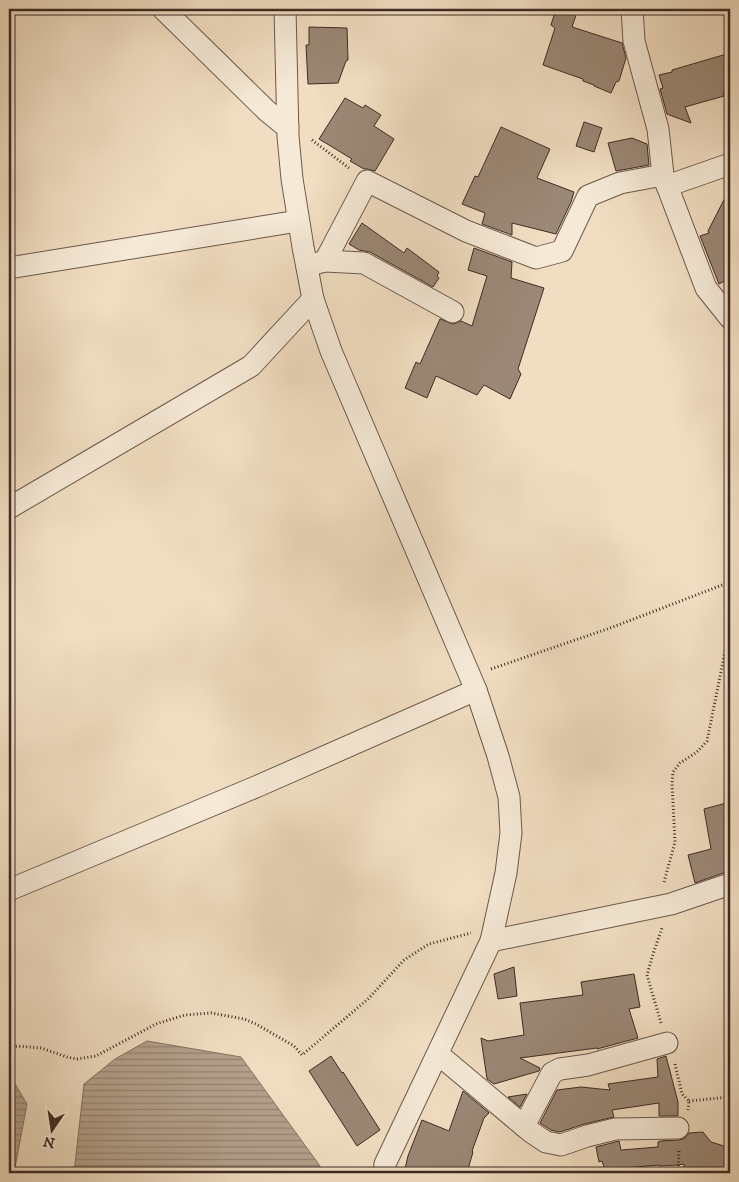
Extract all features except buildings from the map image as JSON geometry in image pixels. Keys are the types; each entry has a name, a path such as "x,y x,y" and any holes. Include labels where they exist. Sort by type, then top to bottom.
{"street":[{"path":"163,9 288,132"},
{"path":"284,9 288,132 292,179 298,221 316,264 314,299 331,351 473,684 498,756 509,797 511,833 506,872 492,937 386,1164 384,1173"},
{"path":"632,9 634,41 658,129 665,180 706,288 730,318"},
{"path":"316,264 368,181 466,231 536,258 562,251 588,196 620,183 665,180 730,164"},
{"path":"9,268 298,221"},
{"path":"316,264 364,263 452,312"},
{"path":"9,508 251,366 314,299"},
{"path":"9,890 258,786 473,684"},
{"path":"492,937 671,904 730,884"},
{"path":"524,1126 552,1073 555,1071 598,1063 667,1043"},
{"path":"438,1054 546,1142 561,1145 615,1129 678,1128"}],"path":[{"path":"288,132 310,139 368,181"},
{"path":"473,684 496,668 613,627 730,582"},
{"path":"656,907 675,842 673,772 680,763 696,752 707,741 730,627"},
{"path":"9,1048 17,1046 41,1048 77,1059 96,1056 156,1024 185,1015 211,1013 244,1019 256,1024 294,1046 302,1055 368,999 404,960 429,944 468,933 492,937"},
{"path":"689,1101 730,1096"}],"shaded area":[{"path":"147,1041 241,1057 320,1166 321,1173 74,1173 84,1084 115,1059"},
{"path":"9,1074 27,1104 14,1173 9,1173"}]}
